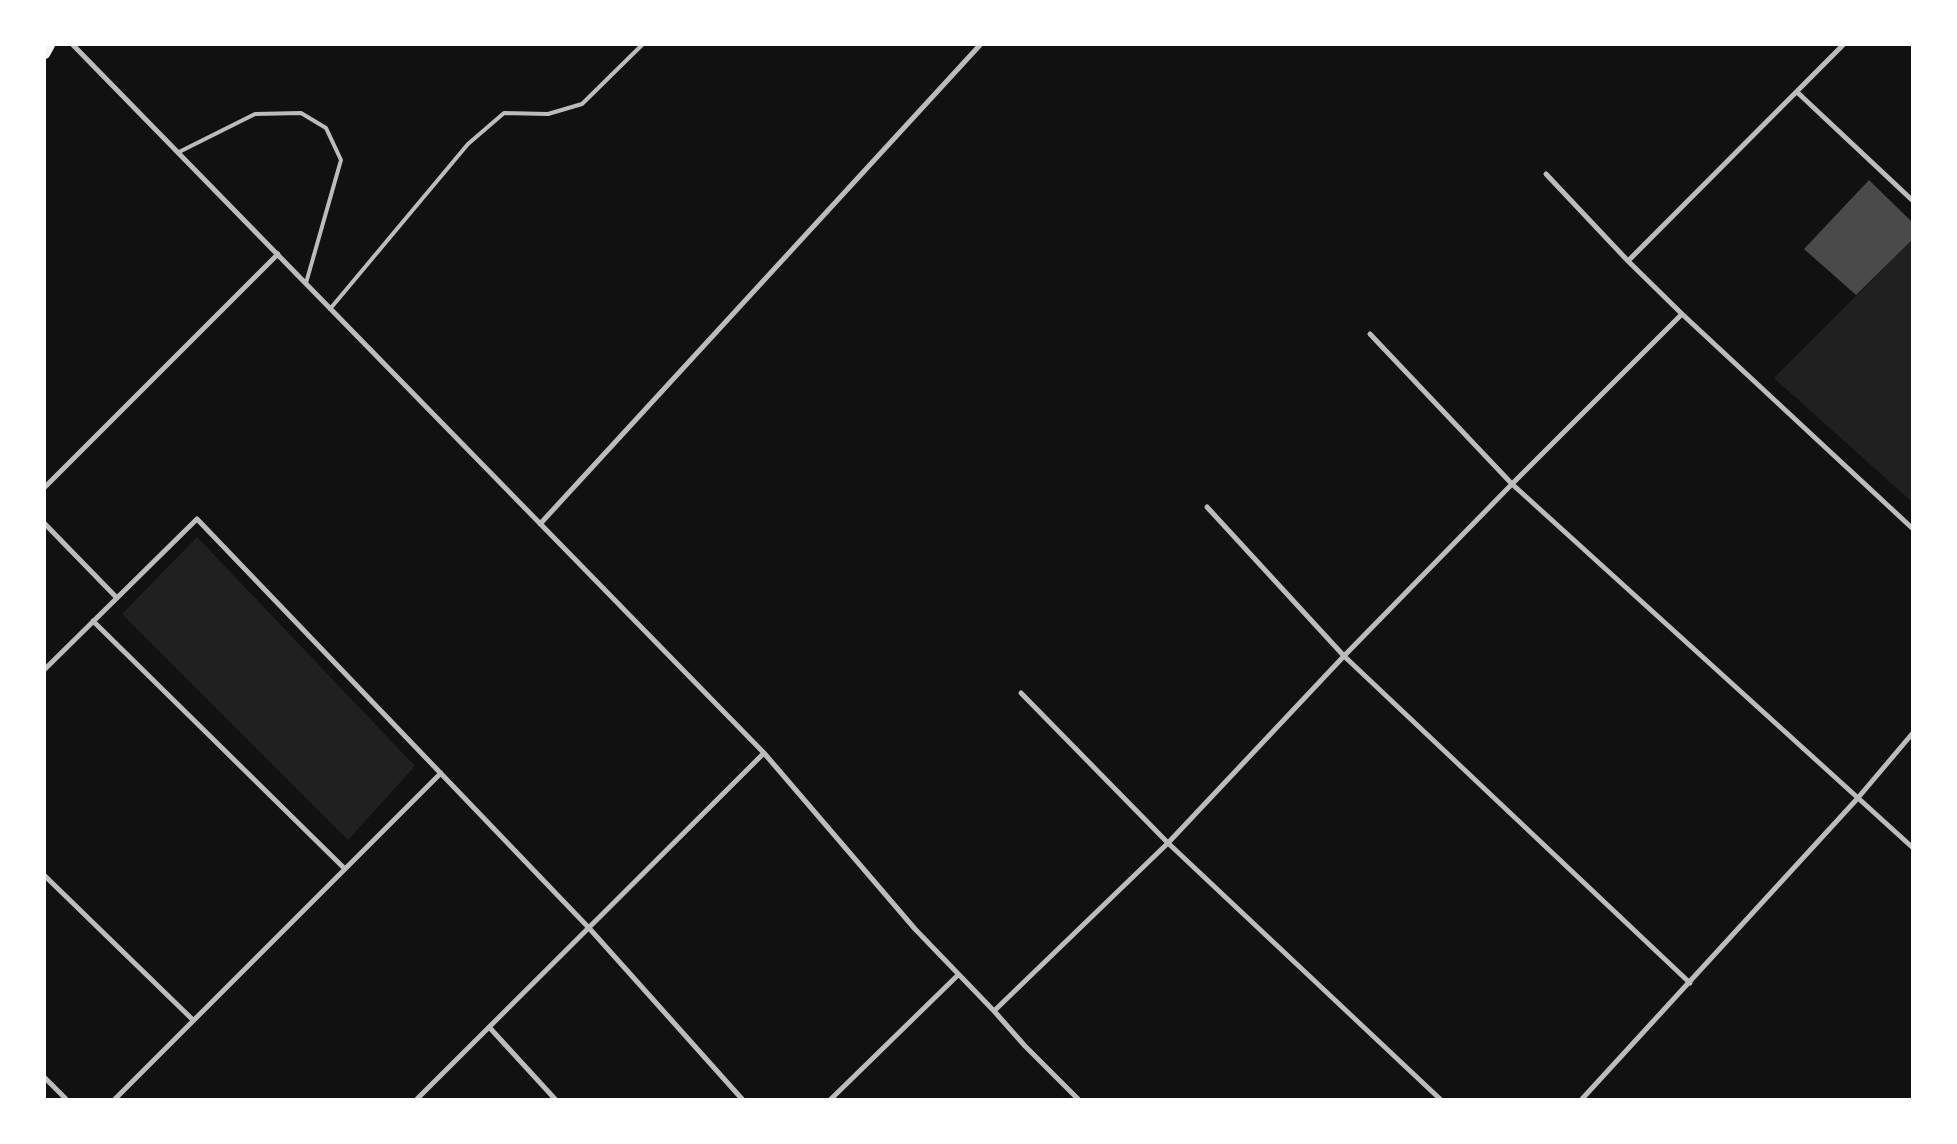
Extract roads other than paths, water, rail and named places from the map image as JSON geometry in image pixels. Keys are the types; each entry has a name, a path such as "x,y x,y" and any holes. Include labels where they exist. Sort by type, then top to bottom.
{"main road":[{"path":"45,54 50,45"}],"street":[{"path":"73,45 764,753 915,928 994,1011 1024,1046 1078,1099"},
{"path":"540,524 980,45"},
{"path":"1628,261 1843,45"},
{"path":"1796,92 1912,200"},
{"path":"1546,174 1628,261 1682,314 1912,528"},
{"path":"45,487 278,254"},
{"path":"994,1011 1168,843 1344,656 1682,314"},
{"path":"1370,334 1512,484 1912,847"},
{"path":"1207,507 1344,656 1690,983"},
{"path":"45,668 197,519 589,928 742,1099"},
{"path":"45,524 117,598"},
{"path":"93,621 345,869"},
{"path":"1021,693 1168,843 1440,1099"},
{"path":"1582,1099 1857,799 1912,734"},
{"path":"417,1099 764,753"},
{"path":"115,1099 441,773"},
{"path":"45,876 194,1020"},
{"path":"831,1099 958,975"},
{"path":"489,1027 555,1099"},
{"path":"45,1078 66,1099"}],"lane":[{"path":"330,309 468,144 504,113 548,114 582,104 642,45"},
{"path":"179,152 255,114 302,113 326,128 341,160 306,283"}]}
